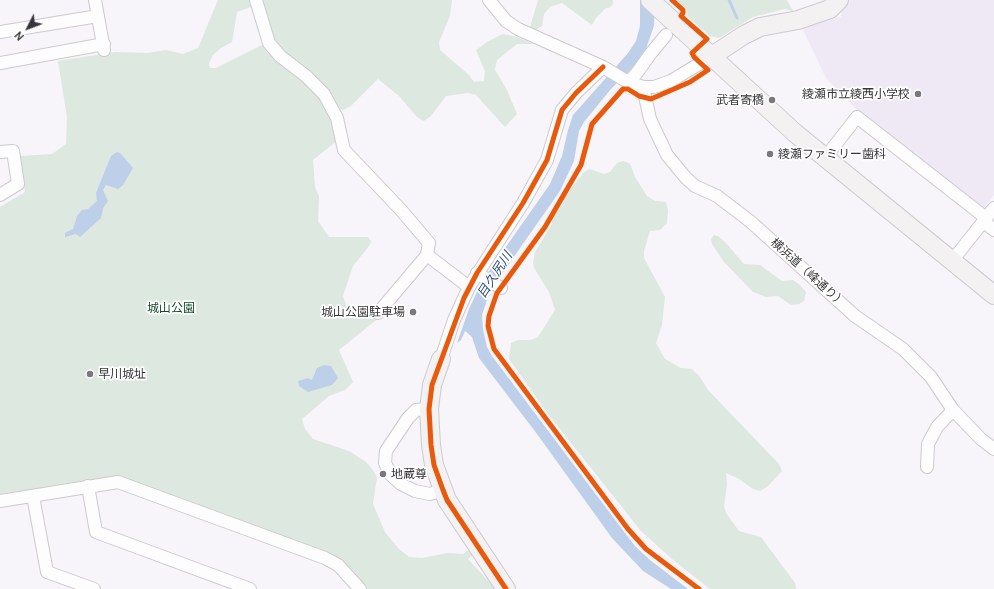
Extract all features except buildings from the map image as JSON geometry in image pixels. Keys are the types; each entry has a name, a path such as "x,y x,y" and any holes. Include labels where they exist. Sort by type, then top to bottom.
{"street":[{"path":"0,63 104,47 95,0"},
{"path":"256,0 269,43 280,56 306,76 324,94 337,118 344,150 402,210 428,242 427,255 378,313"},
{"path":"489,0 506,21 518,29 605,69 627,81 644,87 671,81 744,35 760,27 798,20 830,9 839,0"},
{"path":"650,0 669,27 712,56 795,133 994,295"},
{"path":"0,32 98,16"},
{"path":"627,81 636,74 669,27"},
{"path":"506,589 447,500 443,490 434,465 431,444 429,409 432,385 454,320 469,287 480,274 548,160 562,110 576,93 605,69"},
{"name":"横浜道（峰通り）","path":"644,87 650,119 667,156 686,178 696,186 717,196 751,222 855,316 903,349 931,377 953,410 981,439 994,449"},
{"path":"825,158 857,117 985,220 994,230"},
{"path":"0,152 13,151 18,184 0,195"},
{"path":"952,261 994,208"},
{"path":"427,255 469,287"},
{"path":"480,274 499,288"},
{"path":"429,409 416,410 408,418 386,451 385,464 391,475 401,484 415,491 430,494 443,490"},
{"path":"928,467 928,444 937,427 953,410"},
{"path":"0,501 118,482 253,530 325,558 338,565 360,589"},
{"path":"88,486 96,532 221,584 250,589"},
{"path":"33,496 48,572 94,589"}],"shaded area":[{"name":"綾瀬市立綾西小学校","path":"847,0 994,0 994,195 982,210 857,110 826,78 801,26 841,17 842,5"}],"green space":[{"name":"城山公園","path":"218,0 452,0 450,16 439,42 440,50 469,75 474,82 484,81 485,71 476,50 487,42 503,34 517,37 534,44 517,44 497,60 495,70 506,88 517,114 505,127 476,95 468,93 446,96 431,116 424,121 417,117 399,96 378,79 351,106 343,110 325,101 338,140 313,160 315,187 319,196 318,221 329,237 368,237 371,241 369,246 353,266 343,296 348,310 363,313 374,310 380,317 339,350 353,382 345,390 329,396 302,419 305,429 313,439 349,451 366,462 373,470 377,477 373,504 385,532 399,549 409,557 422,558 447,553 463,554 468,550 473,555 468,559 496,589 364,589 315,548 117,476 20,493 20,491 0,494 0,207 25,192 20,156 52,154 66,144 67,117 58,61 115,52 148,53 166,50 183,54 198,48","holes":["262,3 264,44 216,68 210,68 209,63 213,55 221,48 232,42 237,12"]},
{"path":"538,0 613,0 613,4 609,8 606,8 596,18 592,25 562,3 550,7 544,14 542,26 536,30 530,27"},
{"path":"677,0 787,0 793,11 785,9 753,17 719,38 710,36 687,16 687,10"},
{"path":"623,161 629,163 635,177 647,196 655,201 666,202 668,210 667,223 660,230 650,231 644,251 644,258 665,297 662,325 656,343 665,359 681,368 692,369 700,377 708,390 779,464 782,471 767,487 760,491 753,489 739,479 726,473 727,485 724,506 726,513 739,531 761,537 795,583 796,589 710,589 672,559 641,531 548,414 509,359 511,343 518,340 530,340 538,337 555,310 549,292 534,268 533,262 535,252 552,224 552,218 563,203 564,197 584,172 590,169 604,174 610,172 617,163"},
{"path":"714,235 718,236 725,242 744,264 760,265 782,281 793,280 800,285 806,292 804,301 799,304 791,305 778,296 766,297 753,292 724,262 712,244 711,239"}],"water":[{"name":"目久尻川","path":"640,0 655,0 654,26 643,57 611,89 584,122 579,131 574,161 560,191 490,291 482,315 483,329 487,347 492,356 635,546 650,560 688,589 671,589 643,571 612,538 537,434 479,358 472,337 465,331 461,340 457,343 469,309 482,281 550,184 562,156 573,115 628,53 636,41 640,26"},
{"path":"117,152 120,153 133,168 123,185 118,189 106,185 103,190 108,201 103,208 101,218 80,237 76,234 65,237 65,233 73,229 77,216 82,210 88,209 97,201 96,193 111,156"},
{"path":"324,365 331,366 338,378 332,385 308,392 299,386 298,381 308,378 312,380 317,368"}],"waterway":[{"path":"729,0 737,18"}],"cycle path":[{"path":"672,0 683,10 681,16 707,39 692,53 694,57 708,70 690,82 651,99 639,96 628,89 623,89 592,124 581,165 545,227 497,293 489,316 488,326 494,349 628,529 646,549 699,589"},
{"path":"506,589 447,500 443,490 434,465 431,445 429,409 432,385 464,298 477,273 523,203 547,160 562,110 576,93 603,67"}],"place":[{"name":"綾瀬市立綾西小学校","path":"918,94"},
{"name":"武者寄橋","path":"772,100"},
{"name":"綾瀬ファミリー歯科","path":"770,154"},
{"name":"城山公園駐車場","path":"413,312"},
{"name":"早川城址","path":"90,374"},
{"name":"地蔵尊","path":"383,474"}]}
